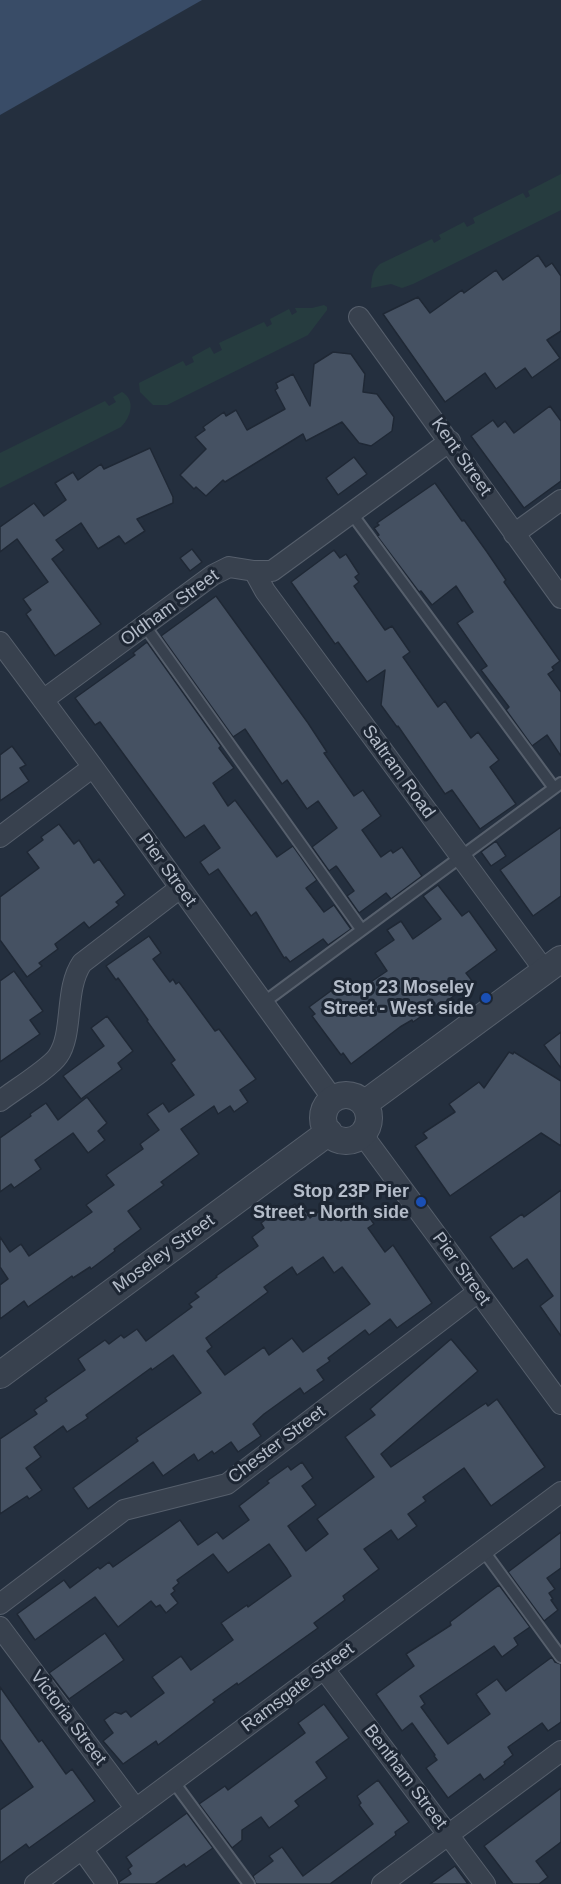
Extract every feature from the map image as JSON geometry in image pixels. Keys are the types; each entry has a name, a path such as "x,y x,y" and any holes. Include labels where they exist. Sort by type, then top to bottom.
{"street":[{"name":"Kent Street","path":"359,317 561,598"},
{"name":"Oldham Street","path":"43,700 213,575 229,567 272,571 450,441"},
{"path":"514,534 561,500"},
{"name":"Saltram Road","path":"254,571 265,591 460,856 553,965"},
{"name":"Pier Street","path":"0,642 333,1099"},
{"path":"0,837 93,767"},
{"path":"0,1101 59,1055 64,1040 74,975 82,963 180,888"},
{"path":"364,1104 553,965"},
{"path":"346,1095 359,1099 364,1104 369,1116 366,1129 362,1134 349,1140 341,1140 329,1132 324,1118 328,1105 333,1099 346,1095"},
{"name":"Moseley Street","path":"0,1375 329,1132"},
{"name":"Pier Street","path":"362,1134 561,1404"},
{"name":"Chester Street","path":"0,1604 124,1510 227,1484 478,1292"},
{"name":"Ramsgate Street","path":"35,1884 561,1492"},
{"name":"Victoria Street","path":"0,1627 136,1809"},
{"name":"Bentham Street","path":"324,1669 485,1884"},
{"path":"382,1884 561,1751"},
{"path":"82,1849 107,1884"}],"lane":[{"path":"263,1003 557,785 352,514"},
{"path":"145,626 362,929"},
{"path":"483,1550 561,1657"},
{"path":"173,1781 249,1884"}],"green space":[{"path":"561,174 561,210 413,284 402,288 391,284 371,288 374,272 380,264 432,239 434,243 441,239 439,235 464,222 467,227 475,223 473,218 523,193 526,198 530,196 528,191"},
{"path":"324,305 327,310 308,335 167,405 153,405 140,392 139,383 183,361 186,366 194,362 192,357 210,347 214,354 222,350 219,343 264,322 267,327 272,324 270,319 289,309 292,315 297,312 295,308"},
{"path":"122,392 129,399 130,409 121,427 0,488 0,453 105,401 109,406 116,402 113,397"}],"water":[{"path":"0,0 202,0 0,115"}],"building":[{"path":"538,255 546,267 552,263 561,276 561,331 547,340 560,358 532,378 525,368 496,389 485,373 445,402 383,314 418,297 430,313 462,290 464,293 496,270 503,280"},
{"path":"333,352 351,354 365,374 363,392 377,394 394,417 392,431 371,446 359,443 342,422 306,441 303,434 225,482 223,480 206,496 196,487 194,489 180,475 206,449 195,437 205,430 203,427 224,412 226,416 236,410 247,430 285,409 275,390 278,388 276,383 293,374 310,406 314,364"},
{"path":"550,406 561,421 561,481 524,508 471,436 493,420 498,427 505,421 514,433"},
{"path":"150,448 173,497 173,503 137,519 145,531 125,544 119,536 98,549 81,523 56,540 64,550 52,559 101,624 55,656 26,614 31,610 23,599 48,582 17,539 0,552 0,527 34,503 44,516 66,500 55,483 73,472 78,480 101,464 104,469"},
{"path":"354,457 367,474 338,495 326,478"},
{"path":"435,483 487,552 506,580 504,582 560,661 552,667 554,670 548,674 561,692 561,756 547,735 532,746 506,710 509,707 481,670 487,666 457,623 473,612 456,586 432,605 421,591 419,592 377,536 379,535 374,528 379,525 377,523"},
{"path":"192,549 202,562 190,571 180,558"},
{"path":"334,550 340,558 346,554 359,574 355,577 359,582 354,586 385,630 392,626 410,652 403,657 438,707 445,701 471,738 478,732 499,760 490,767 516,804 480,829 452,790 445,794 381,705 385,670 367,682 338,642 335,644 291,582"},
{"path":"216,596 308,723 327,752 324,753 354,796 363,790 381,816 362,830 381,857 391,850 393,853 402,847 422,876 391,899 386,893 359,913 347,896 354,891 337,867 329,871 312,847 337,828 318,801 307,809 287,780 282,784 245,729 233,737 161,636"},
{"path":"147,642 221,746 219,748 234,768 213,783 228,806 235,800 277,857 293,846 317,880 306,888 324,912 334,905 351,929 328,945 323,939 290,962 286,957 284,958 256,912 251,916 218,869 209,875 200,862 220,848 204,825 185,838 100,722 95,725 75,698 135,655 133,653"},
{"path":"12,746 26,765 20,768 29,781 0,801 0,755"},
{"path":"59,824 74,844 79,840 94,863 99,859 125,895 116,902 119,905 89,928 84,922 55,944 58,949 39,963 42,966 27,977 0,940 0,897 39,868 27,852 43,840 41,837"},
{"path":"561,827 561,896 533,916 500,870"},
{"path":"496,841 506,856 491,866 481,852"},
{"path":"438,885 462,916 469,911 497,950 466,973 473,982 440,1006 439,1004 413,1022 412,1020 400,1027 351,1064 343,1053 341,1055 312,1016 315,1014 309,1007 347,979 356,992 387,971 375,953 394,940 387,930 401,921 413,939 441,919 423,896"},
{"path":"149,936 161,953 153,959 170,982 173,979 176,984 179,982 215,1031 219,1029 256,1079 240,1090 248,1102 234,1112 230,1106 218,1114 214,1106 181,1129 199,1154 161,1182 164,1185 128,1211 141,1229 91,1269 90,1267 73,1278 72,1276 28,1307 24,1301 0,1319 0,1285 8,1279 0,1267 0,1237 10,1252 21,1244 29,1256 92,1212 86,1205 114,1185 106,1175 143,1149 140,1144 159,1130 147,1114 163,1103 169,1112 194,1095 171,1063 175,1060 148,1020 118,978 116,980 106,966"},
{"path":"14,971 43,1011 30,1020 40,1034 0,1062 0,981"},
{"path":"107,1016 133,1051 118,1063 122,1069 81,1099 63,1076 104,1046 91,1028"},
{"path":"561,1032 561,1068 544,1045"},
{"path":"509,1052 513,1054 514,1052 561,1081 561,1146 541,1133 450,1196 415,1146 427,1138 423,1133 455,1112 449,1104 479,1082 484,1088"},
{"path":"87,1097 107,1123 98,1131 105,1140 88,1153 73,1133 35,1160 41,1169 14,1188 11,1184 0,1192 0,1138 46,1103 58,1120"},
{"path":"561,1190 561,1336 540,1306 553,1296 527,1259 513,1269 490,1237 522,1214 524,1217"},
{"path":"295,1204 302,1214 306,1211 310,1218 329,1204 341,1221 362,1207 374,1224 368,1228 385,1252 393,1245 432,1303 397,1328 390,1319 369,1335 365,1330 328,1358 330,1361 317,1370 324,1380 304,1394 300,1388 264,1414 253,1424 261,1436 238,1452 231,1442 214,1454 212,1451 198,1461 194,1454 163,1476 153,1462 88,1509 73,1488 138,1441 136,1438 201,1393 173,1355 86,1415 88,1418 67,1432 63,1426 34,1447 41,1457 26,1468 42,1490 29,1499 27,1496 0,1514 0,1439 37,1414 34,1410 47,1401 45,1398 85,1370 78,1359 105,1340 109,1344 121,1335 124,1338 137,1329 146,1341 192,1307 189,1304 199,1297 195,1293 258,1246 252,1237 264,1228 261,1223 273,1214 276,1218","holes":["323,1257 334,1273 342,1267 370,1304 303,1352 292,1338 269,1355 264,1347 225,1375 207,1351 212,1347 206,1338 268,1292 264,1287 292,1267 297,1275"]},
{"path":"451,1339 478,1371 381,1454 391,1467 486,1403 488,1406 497,1399 545,1467 491,1506 464,1468 423,1497 426,1501 408,1514 417,1526 398,1540 391,1530 364,1549 379,1569 343,1596 345,1600 314,1623 318,1628 213,1700 215,1702 158,1745 156,1741 123,1764 103,1741 113,1733 104,1720 115,1712 121,1714 126,1711 131,1717 164,1693 152,1677 181,1656 191,1670 233,1640 221,1623 291,1576 287,1569 269,1544 228,1573 213,1554 177,1580 179,1583 173,1588 175,1591 171,1594 178,1603 166,1613 160,1605 156,1607 151,1601 118,1627 95,1597 35,1640 17,1614 64,1580 70,1588 98,1567 100,1569 109,1562 113,1567 180,1520 198,1545 217,1532 223,1539 249,1520 239,1506 288,1466 291,1470 302,1462 313,1478 302,1486 316,1505 288,1526 306,1551 328,1534 317,1519 374,1477 345,1437 375,1415 370,1409"},
{"path":"561,1532 561,1568 547,1578 555,1589 549,1593 558,1610 544,1621 508,1572"},
{"path":"499,1585 530,1627 514,1638 518,1645 502,1657 494,1646 420,1696 425,1704 421,1707 448,1744 490,1714 476,1694 497,1679 506,1691 552,1657 555,1662 561,1664 561,1722 548,1731 542,1723 508,1747 513,1755 504,1762 505,1764 484,1780 480,1774 448,1798 426,1768 437,1760 435,1755 412,1723 402,1731 376,1694 414,1666 406,1654 451,1625 450,1622"},
{"path":"105,1633 124,1660 69,1699 49,1673"},
{"path":"0,1687 39,1742 42,1740 66,1774 72,1769 95,1801 29,1848 26,1844 0,1863 0,1810 33,1787 0,1739"},
{"path":"324,1704 349,1738 316,1762 327,1778 295,1801 299,1806 269,1828 261,1817 242,1830 242,1840 232,1848 199,1804 225,1786 228,1790 305,1733 298,1723"},
{"path":"378,1780 409,1822 395,1832 396,1835 330,1884 256,1884 253,1876 273,1861 269,1856 282,1847 303,1876 373,1824 359,1805 361,1803 357,1796"},
{"path":"561,1788 561,1842 536,1861 548,1877 539,1884 513,1884 484,1846"},
{"path":"187,1813 213,1848 186,1867 184,1864 155,1884 119,1884 131,1874 128,1869 132,1866 126,1857"},
{"path":"455,1866 468,1884 430,1884"}],"place":[{"name":"Stop 23 Moseley Street - West side","path":"486,998"},
{"name":"Stop 23P Pier Street - North side","path":"421,1202"}]}
